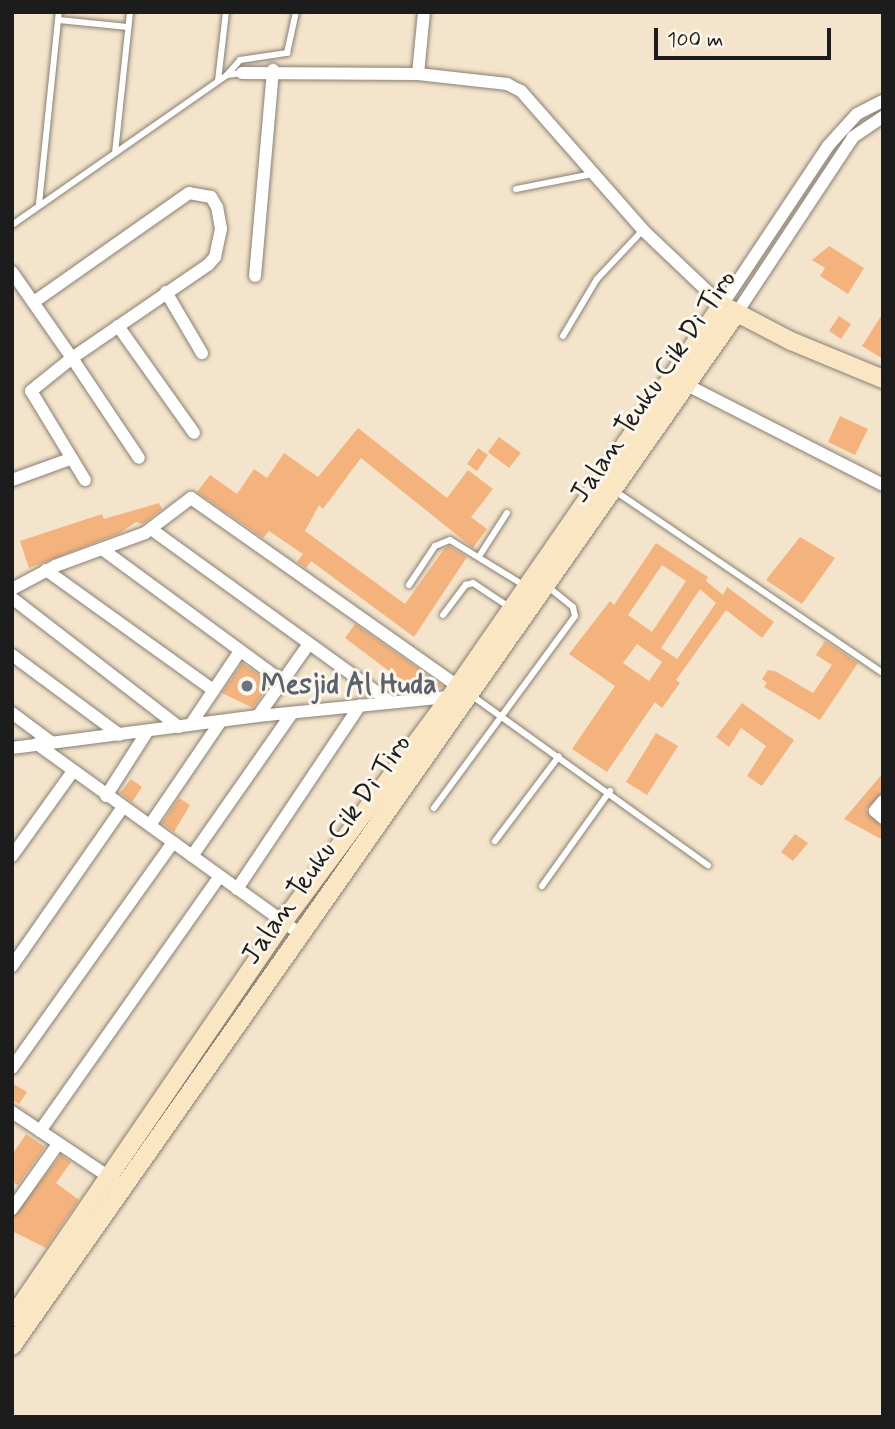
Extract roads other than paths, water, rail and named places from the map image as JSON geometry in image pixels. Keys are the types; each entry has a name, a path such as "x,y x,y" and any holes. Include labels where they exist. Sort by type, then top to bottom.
{"street":[{"path":"418,74 424,12"},
{"path":"256,276 273,70"},
{"path":"242,73 273,70 418,74 507,84 522,91 643,230 729,309 883,379"},
{"name":"Jalan Teuku Cik Di Tiro","path":"12,1346 283,922 459,692 548,587 615,491 646,430 687,385 729,309 828,146 868,107 883,101"},
{"path":"868,107 879,118"},
{"name":"Jalan Teuku Cik Di Tiro","path":"12,1318 118,1183 300,934 512,610 646,430 853,137 879,118"},
{"path":"34,302 189,193 200,192 217,207 221,229 215,257 201,272 166,292 72,358 31,391 85,480"},
{"path":"12,272 139,458"},
{"path":"166,292 202,354"},
{"path":"118,326 194,433"},
{"path":"687,385 883,485"},
{"path":"12,480 70,459"},
{"path":"12,589 46,570 151,530 183,500 200,501 459,692"},
{"path":"151,530 390,702"},
{"path":"102,550 283,682"},
{"path":"46,570 213,690"},
{"path":"12,598 185,726"},
{"path":"258,716 309,645"},
{"path":"185,726 240,651"},
{"path":"12,655 120,736"},
{"path":"12,748 459,692"},
{"path":"237,889 360,705"},
{"path":"12,713 73,771 300,934"},
{"path":"192,856 292,713"},
{"path":"150,825 221,721"},
{"path":"106,796 147,732"},
{"path":"12,856 73,771"},
{"path":"883,801 875,814 883,818"},
{"path":"12,966 122,807"},
{"path":"12,1068 173,842"},
{"path":"40,1131 219,877"},
{"path":"12,1112 118,1183"},
{"path":"12,1209 58,1144"}],"lane":[{"path":"115,153 130,12"},
{"path":"218,81 226,12"},
{"path":"12,225 38,204 227,75 240,60 286,53 296,12"},
{"path":"38,204 59,16 128,27"},
{"path":"227,75 242,73"},
{"path":"516,189 592,174"},
{"path":"563,335 597,279 643,230"},
{"path":"615,491 881,672"},
{"path":"481,555 507,513"},
{"path":"409,585 443,541 459,541 528,588"},
{"path":"443,615 466,585 473,583 512,610"},
{"path":"434,808 575,616 573,607 548,587"},
{"path":"459,692 501,716 610,791 708,865"},
{"path":"495,841 559,756"},
{"path":"541,886 610,791"}],"place":[{"name":"Mesjid Al Huda","path":"247,686"}]}
